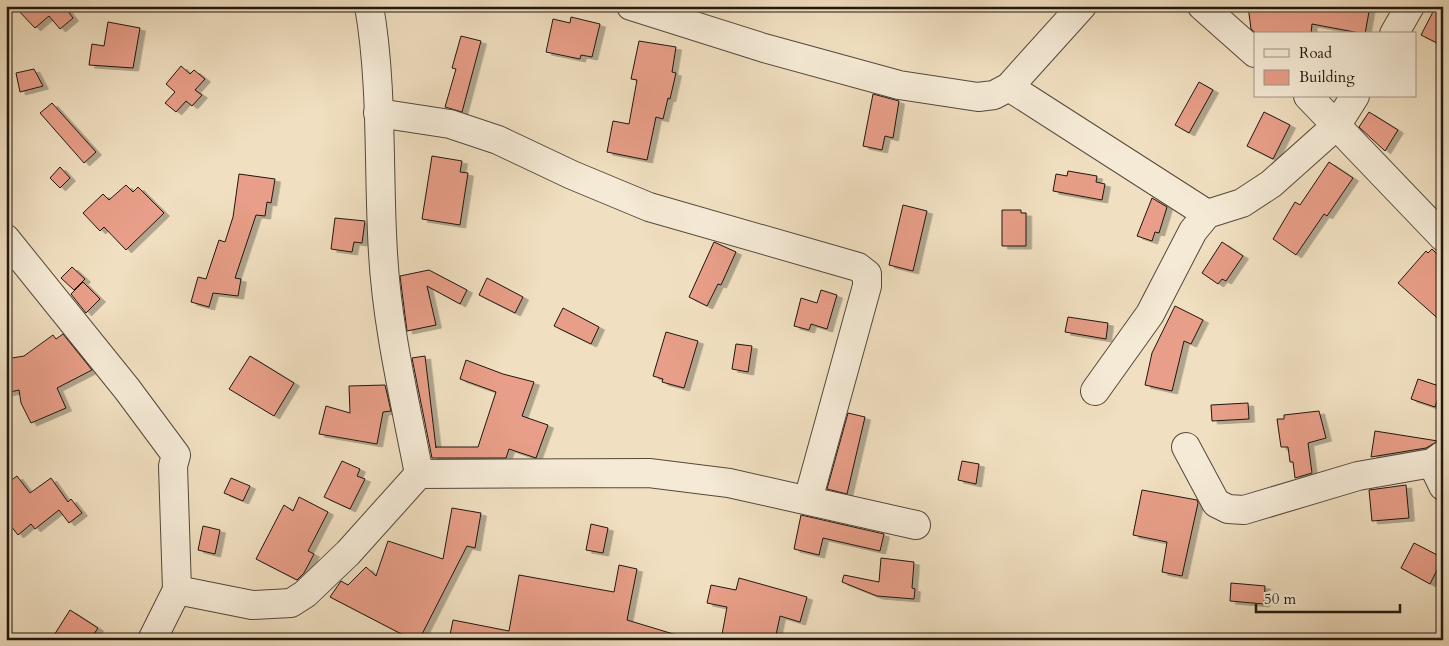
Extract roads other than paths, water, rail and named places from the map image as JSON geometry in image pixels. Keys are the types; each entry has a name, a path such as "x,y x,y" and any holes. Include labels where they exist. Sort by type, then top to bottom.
{"street":[{"path":"369,6 378,113 379,182 386,284 399,372 419,474"},
{"path":"631,6 764,48 899,85 978,97 994,95 1009,87 1082,6"},
{"path":"1395,32 1410,6"},
{"path":"1212,12 1254,53"},
{"path":"1009,87 1207,214"},
{"path":"1310,98 1443,237"},
{"path":"1095,391 1150,314 1193,231 1207,214 1242,203 1271,184 1336,126 1354,98"},
{"path":"378,113 458,127 498,140 572,175 649,207 858,267 864,271 867,274 868,281 866,293 808,500"},
{"path":"6,239 128,389 176,456 173,466 177,590 152,640"},
{"path":"1186,447 1216,504 1228,509 1244,510 1265,505 1358,476 1439,468"},
{"path":"177,590 252,606 291,603 305,594 348,553 419,474 649,473 729,483 916,525"}]}
